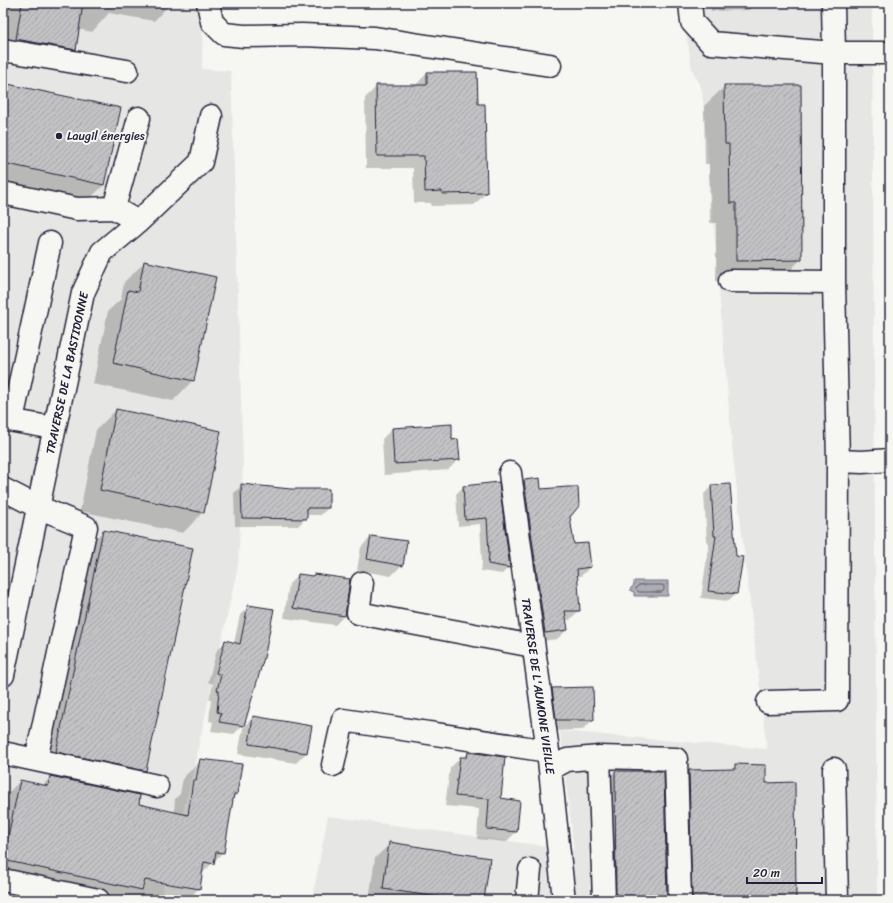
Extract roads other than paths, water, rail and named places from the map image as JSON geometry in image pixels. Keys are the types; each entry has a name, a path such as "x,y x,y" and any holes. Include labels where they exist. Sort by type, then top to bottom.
{"street":[{"path":"208,3 212,22 224,34 244,36 302,35 375,38 550,65"},
{"path":"690,3 692,22 711,43 834,53 890,53"},
{"path":"768,702 837,700 838,461 834,282 833,3"},
{"path":"3,50 128,72"},
{"name":"TRAVERSE DE LA BASTIDONNE","path":"3,676 82,293 102,252 138,222 201,162 211,116"},
{"path":"114,208 139,118"},
{"path":"3,193 77,209 114,208 138,222"},
{"path":"50,243 8,420 54,428"},
{"path":"730,280 834,282"},
{"path":"838,461 862,462 890,460"},
{"name":"TRAVERSE DE L'AUMONE VIEILLE","path":"510,473 549,760 564,900"},
{"path":"3,489 38,507 86,527 36,760"},
{"path":"362,583 358,614 533,646"},
{"path":"333,765 343,720 549,760 599,757 676,759 680,900"},
{"path":"3,753 157,786"},
{"path":"599,757 604,900"},
{"path":"834,769 837,900"},
{"path":"527,900 530,870"},
{"path":"3,880 98,900"}],"water":[{"path":"634,581 668,581 668,596 634,596 634,592 630,589 634,585"}],"place":[{"name":"Laugil énergies","path":"59,136"}]}
